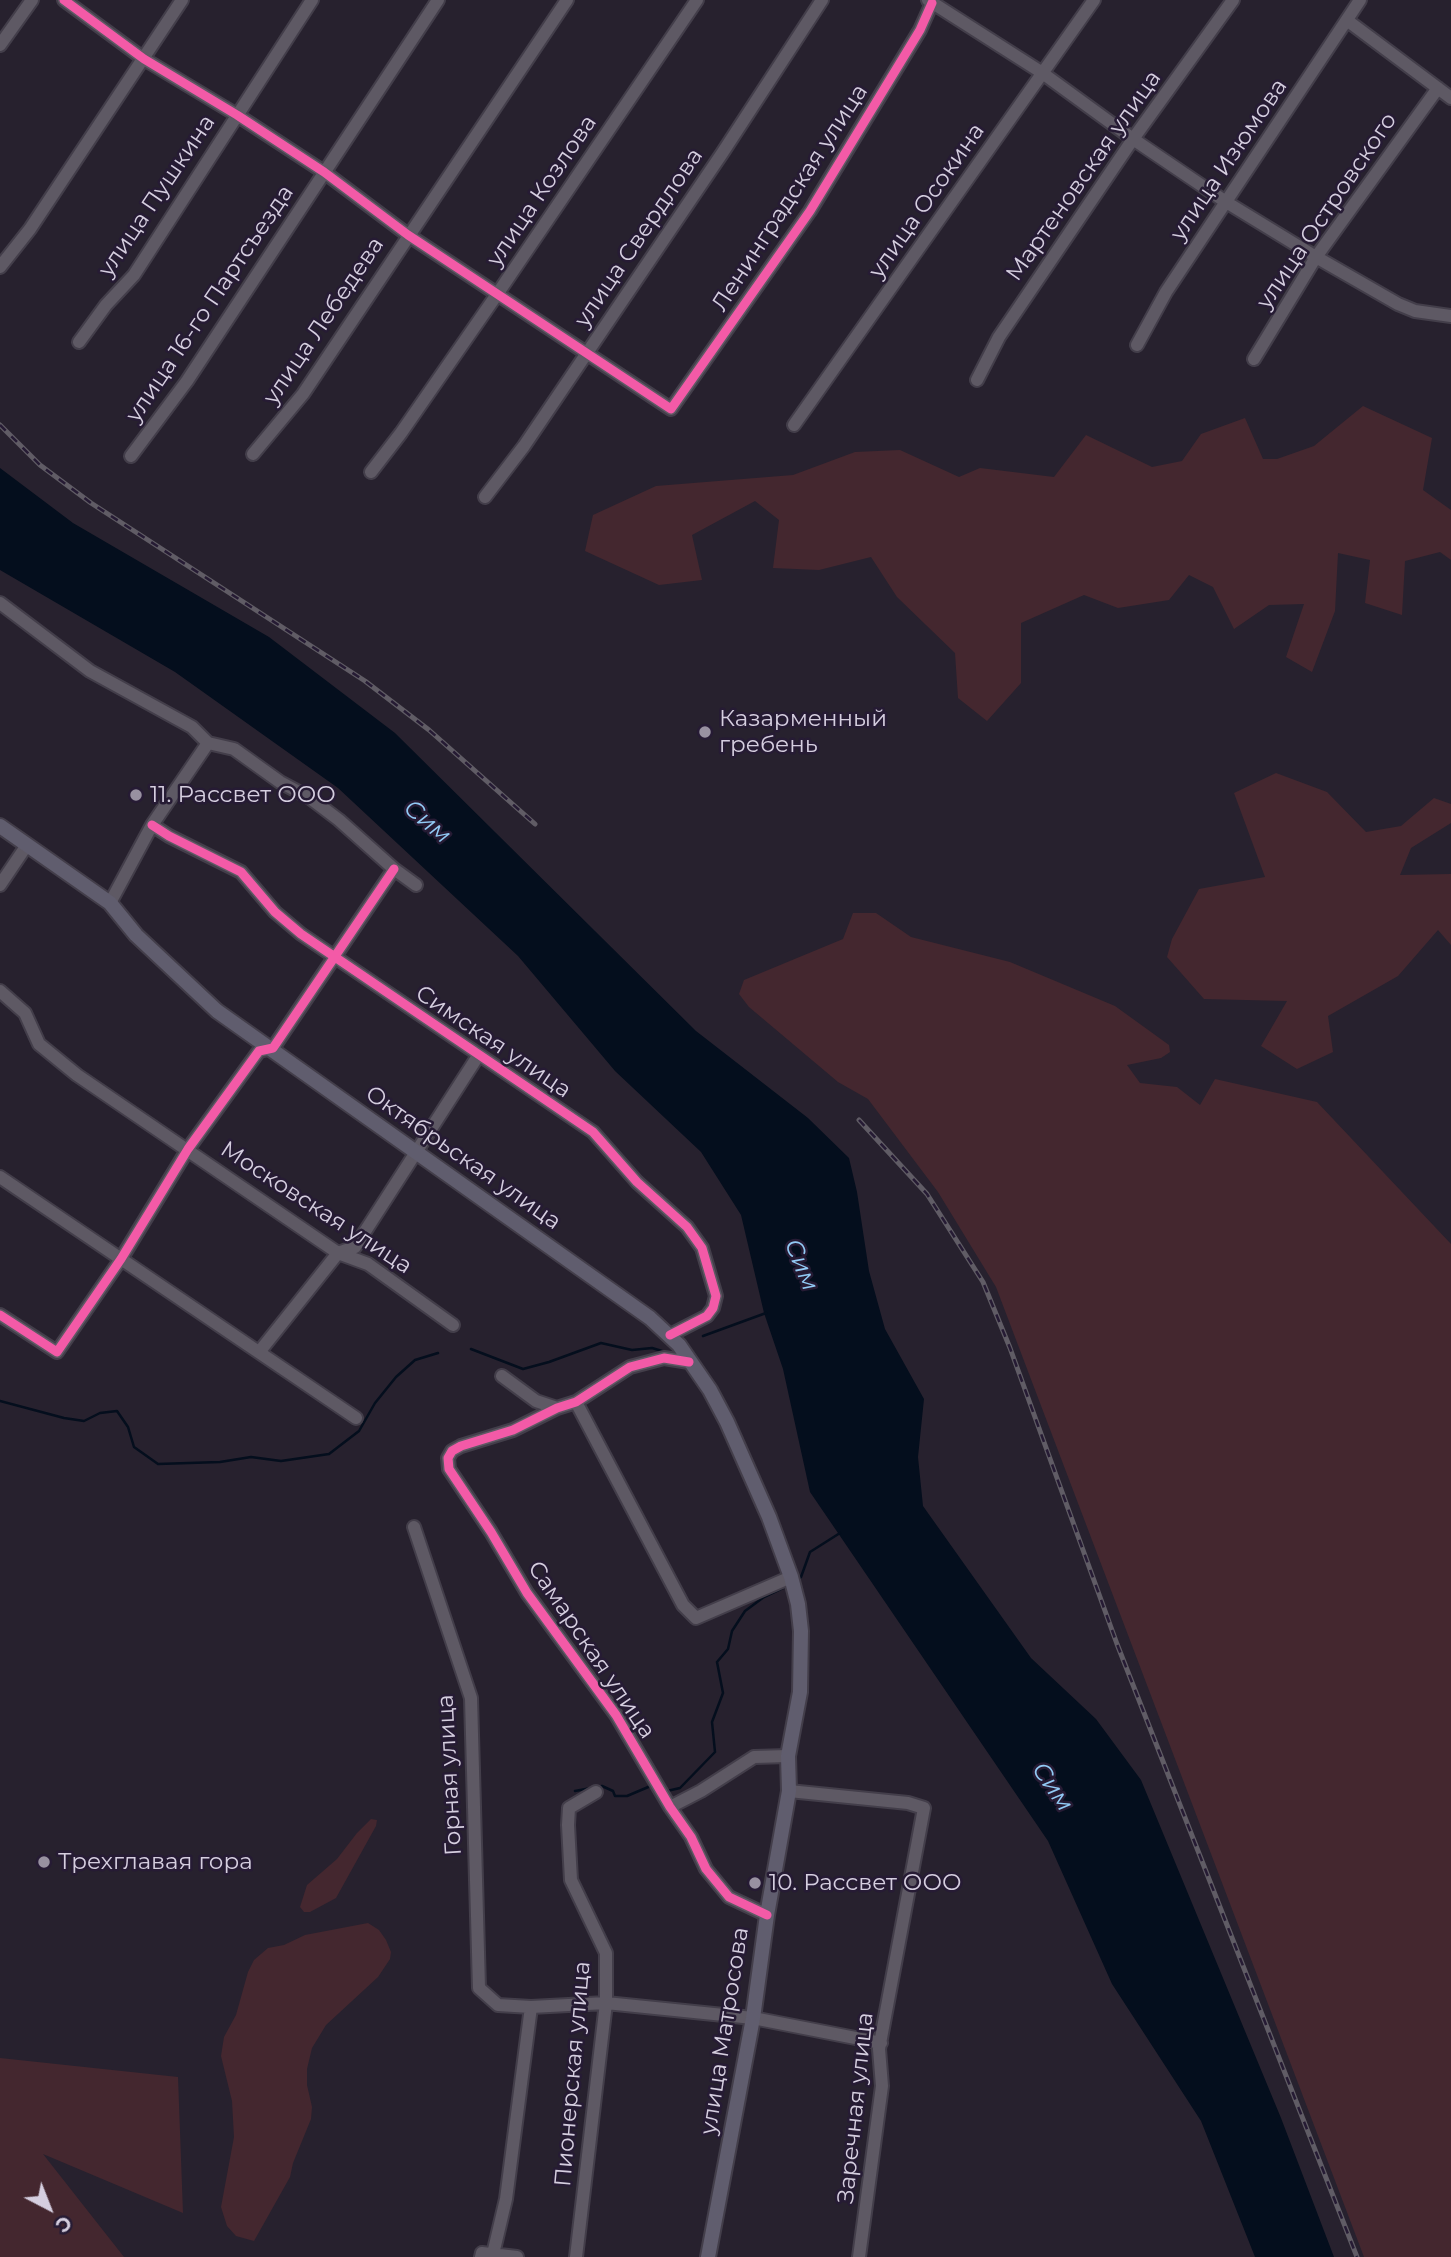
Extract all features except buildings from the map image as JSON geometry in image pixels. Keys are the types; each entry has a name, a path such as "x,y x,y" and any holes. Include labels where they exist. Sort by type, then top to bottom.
{"main road":[{"name":"Октябрьская улица","path":"0,826 110,903 136,935 168,967 217,1011 267,1049 631,1304 670,1335 710,1390 727,1422 769,1517 798,1604"},
{"name":"улица Матросова","path":"708,2257 752,2018 789,1791 788,1756 800,1692 801,1632 798,1604"}],"street":[{"path":"0,45 32,0"},
{"path":"64,0 144,59 324,172 408,235 586,352"},
{"path":"0,267 30,229 182,0"},
{"name":"улица Пушкина","path":"79,342 106,305 134,275 312,0"},
{"name":"улица 16-го Партсъезда","path":"131,456 187,381 438,0"},
{"name":"улица Лебедева","path":"253,454 303,394 568,0"},
{"name":"улица Козлова","path":"370,472 401,433 498,293 697,0"},
{"name":"улица Свердлова","path":"485,498 524,446 723,152 822,0"},
{"name":"улица Осокина","path":"794,425 1094,0"},
{"name":"Мартеновская улица","path":"977,380 999,337 1133,139 1234,0"},
{"name":"улица Изюмова","path":"1137,345 1166,292 1360,0"},
{"path":"930,1 1041,72 1133,139 1227,202 1316,257 1398,304 1415,311 1451,316"},
{"name":"Ленинградская улица","path":"586,352 671,408 810,211 920,30 930,1"},
{"path":"1348,21 1451,98"},
{"name":"улица Островского","path":"1254,359 1316,257 1438,88"},
{"path":"0,603 90,671 192,727 208,743 234,749 280,782 310,798 416,885"},
{"path":"110,903 152,825 208,743"},
{"name":"Симская улица","path":"152,825 241,872 275,912 301,934 593,1132 637,1182 687,1227 702,1248 716,1296 713,1308 707,1316 670,1335"},
{"path":"0,885 27,845"},
{"path":"0,1315 57,1352 121,1259 188,1149 259,1051 273,1048 394,869"},
{"name":"Московская улица","path":"0,992 25,1013 39,1044 78,1075 338,1253 368,1264 453,1325"},
{"path":"260,1351 338,1253 355,1247 478,1056"},
{"path":"0,1177 356,1418"},
{"path":"502,1376 536,1401 556,1408 576,1402 630,1367 664,1358 689,1362"},
{"path":"576,1402 683,1605 696,1618 791,1577"},
{"name":"Самарская улица","path":"556,1408 513,1430 452,1451 447,1458 449,1469 527,1593 616,1714 670,1807 691,1837 706,1869 729,1897 767,1915"},
{"name":"Горная улица","path":"414,1527 471,1698 479,1987 498,2005 531,2007"},
{"path":"670,1807 701,1791 754,1757 788,1756"},
{"name":"Заречная улица","path":"789,1791 908,1803 924,1808 881,2043 882,2086 859,2257"},
{"name":"Пионерская улица","path":"576,2257 606,2003 606,1953 571,1880 568,1825 569,1808 596,1792"},
{"path":"517,2257 487,2256 506,2199 531,2007 606,2003 752,2018 881,2043"}],"shaded area":[{"path":"1363,406 1432,438 1423,490 1451,510 1451,560 1440,552 1405,561 1402,615 1365,603 1370,560 1338,553 1335,611 1312,672 1286,657 1304,604 1269,605 1234,629 1213,587 1189,575 1169,600 1118,608 1084,595 1021,623 1021,683 987,721 958,698 955,653 897,597 871,557 819,570 773,568 779,520 755,501 692,535 702,580 659,585 585,551 593,515 656,486 793,475 855,452 900,450 959,477 980,468 1054,477 1086,435 1152,467 1182,461 1201,434 1245,418 1263,459 1277,459 1314,446"},
{"path":"1276,773 1327,792 1366,832 1401,826 1434,798 1451,804 1451,823 1411,848 1400,875 1451,874 1451,945 1438,930 1398,976 1328,1016 1333,1052 1297,1069 1261,1046 1287,1001 1204,999 1167,957 1172,939 1199,889 1265,877 1234,793"},
{"path":"853,913 876,913 911,937 1010,962 1115,1006 1169,1045 1170,1052 1161,1058 1127,1065 1140,1083 1177,1087 1200,1105 1215,1079 1317,1102 1451,1244 1451,2257 1364,2257 996,1287 938,1192 868,1099 838,1082 749,1007 739,994 744,980 843,939"},
{"path":"371,1819 377,1820 376,1826 336,1898 310,1912 304,1912 300,1907 307,1885 337,1859"},
{"path":"368,1923 379,1930 386,1940 391,1952 390,1959 378,1977 326,2025 312,2048 307,2069 311,2119 290,2177 254,2241 236,2236 227,2226 221,2207 234,2137 232,2101 221,2056 224,2037 236,2015 248,1972 254,1960 268,1948 284,1945 305,1935"},
{"path":"0,2058 178,2077 183,2213 43,2154 124,2257 0,2257"}],"water":[{"name":"Сим","path":"0,468 73,523 269,637 395,733 696,1031 808,1118 849,1158 869,1271 885,1329 924,1399 918,1457 923,1506 1031,1658 1096,1719 1141,1780 1281,2118 1334,2257 1255,2257 1201,2121 1112,1984 1048,1841 810,1492 783,1369 764,1313 741,1215 701,1152 615,1071 518,956 338,788 175,672 0,570"}],"waterway":[{"path":"703,1336 766,1313"},
{"path":"471,1349 523,1369 601,1343 632,1350 652,1348 662,1351"},
{"path":"0,1401 84,1421 100,1413 117,1411 128,1427 134,1447 158,1464 220,1462 251,1457 281,1461 329,1454 359,1431 375,1403 396,1377 415,1360 438,1353"},
{"path":"797,1580 801,1577 810,1552 840,1533"},
{"path":"667,1791 680,1788 715,1752 712,1722 723,1693 717,1662 728,1649 732,1631 745,1611 764,1597 789,1585"},
{"path":"575,1791 602,1786 613,1791 615,1796 627,1796 653,1785"}],"railway":[{"path":"0,425 40,465 91,503 365,681 429,730 535,824"},
{"path":"859,1120 927,1194 983,1282 1010,1348 1117,1644 1357,2257"}],"cycle path":[{"path":"64,0 144,59 324,172 408,235 671,409 810,211 920,30 932,3"},
{"path":"152,825 241,872 275,912 301,934 593,1132 637,1182 687,1227 702,1248 716,1296 713,1308 707,1316 670,1335"},
{"path":"0,1315 57,1352 121,1259 188,1149 259,1051 273,1048 394,869"},
{"path":"689,1362 664,1358 630,1367 576,1402 557,1408 513,1430 452,1451 448,1458 449,1469 527,1593 616,1715 670,1807 691,1837 706,1869 729,1897 767,1915"}],"place":[{"name":"Казарменный гребень","path":"705,732"},
{"name":"11. Рассвет ООО","path":"136,795"},
{"name":"Трехглавая гора","path":"44,1862"},
{"name":"10. Рассвет ООО","path":"755,1883"}]}
